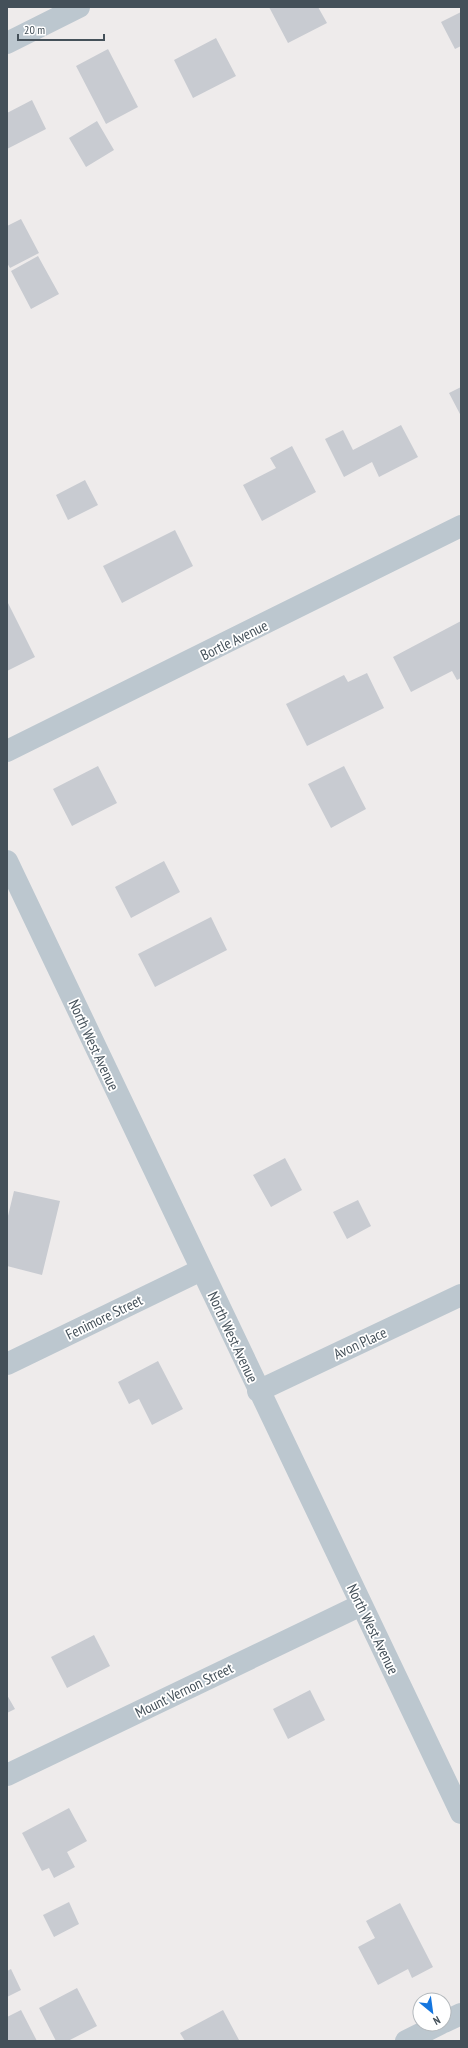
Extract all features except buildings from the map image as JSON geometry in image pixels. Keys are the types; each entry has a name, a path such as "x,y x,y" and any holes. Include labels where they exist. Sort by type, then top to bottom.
{"street":[{"path":"7,43 79,7"},
{"name":"Bortle Avenue","path":"7,751 461,526"},
{"name":"North West Avenue","path":"7,861 258,1391 461,1813"},
{"name":"Fenimore Street","path":"7,1364 201,1270"},
{"name":"Avon Place","path":"258,1391 461,1295"},
{"name":"Mount Vernon Street","path":"7,1775 361,1605"},
{"path":"406,2041 424,2032"}]}
